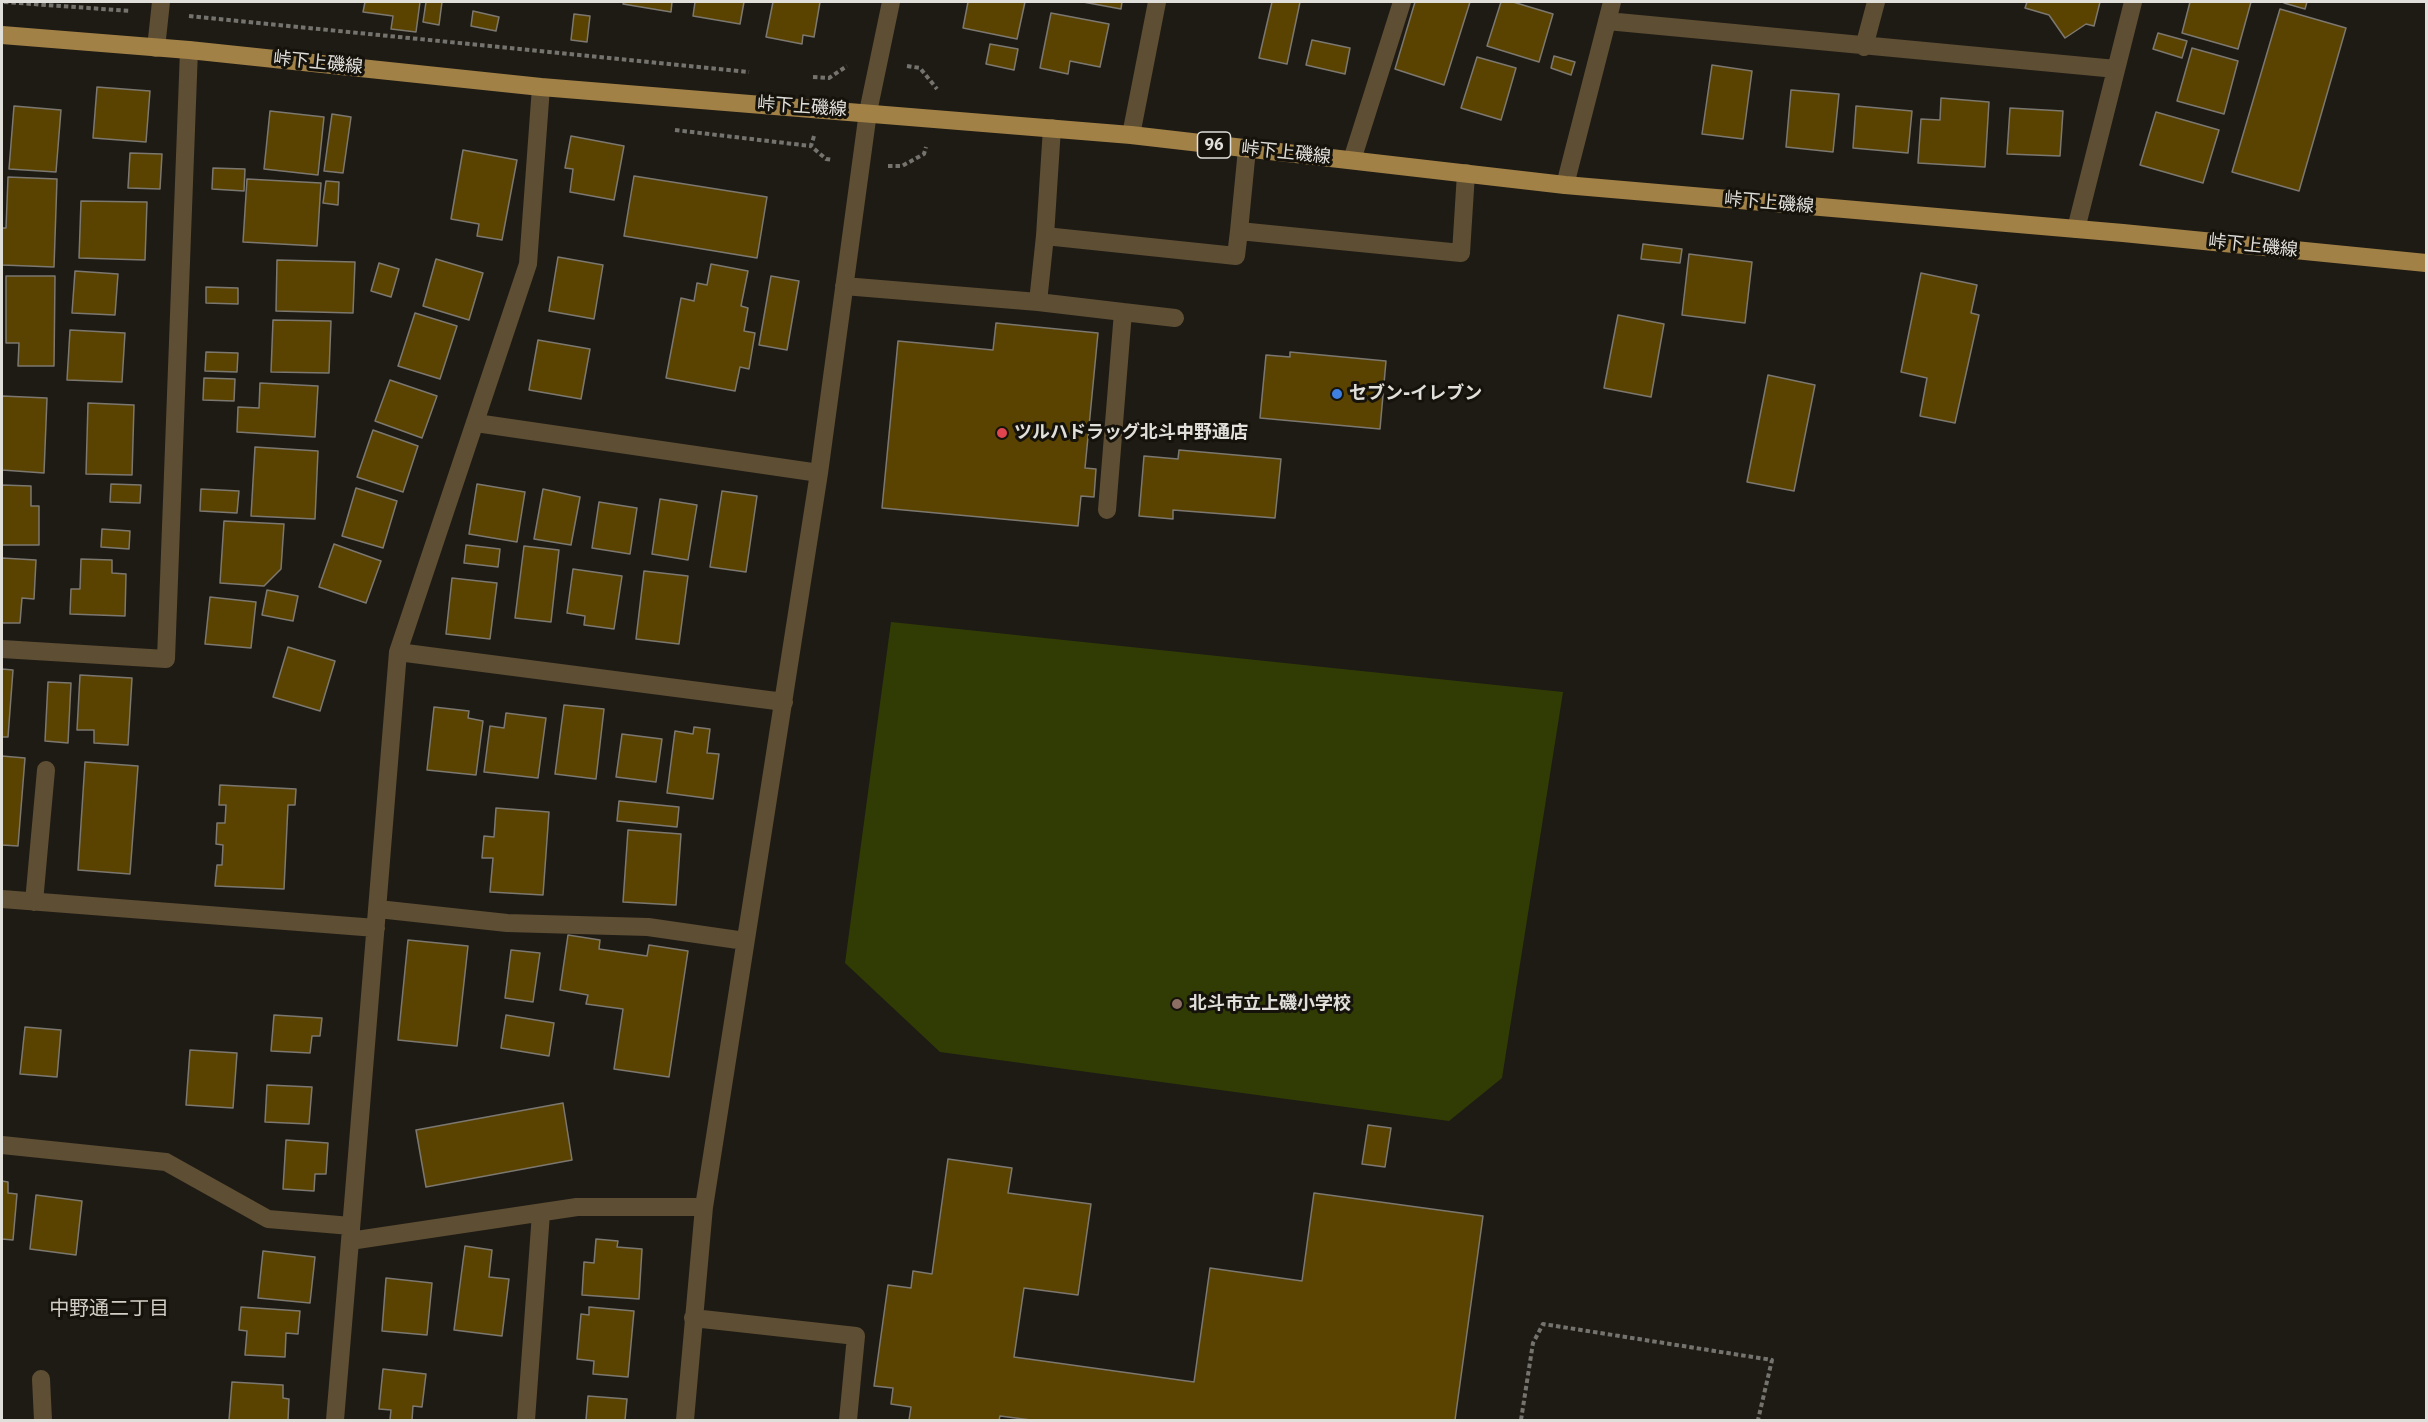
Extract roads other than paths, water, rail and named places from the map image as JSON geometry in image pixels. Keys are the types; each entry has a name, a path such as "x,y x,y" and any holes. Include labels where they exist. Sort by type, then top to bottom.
{"main road":[{"name":"峠下上磯線","path":"2,35 189,50 541,87 1131,135 1566,185 2427,263"}],"street":[{"path":"686,1420 704,1207 819,473 868,112 891,2"},
{"path":"1131,135 1157,2"},
{"path":"1352,160 1402,2"},
{"path":"1566,185 1612,2"},
{"path":"1864,47 1875,2"},
{"path":"2076,230 2133,2"},
{"path":"156,48 160,7"},
{"path":"1607,21 2116,69"},
{"path":"2,649 166,659 189,50"},
{"path":"335,1420 398,652 528,264 541,87"},
{"path":"1038,302 1052,128"},
{"path":"1045,236 1236,256 1247,149"},
{"path":"1239,231 1461,253 1466,172"},
{"path":"844,286 1038,302 1175,318"},
{"path":"1107,510 1122,312"},
{"path":"476,423 819,473"},
{"path":"398,652 784,702"},
{"path":"34,902 46,770"},
{"path":"2,899 376,928"},
{"path":"378,909 507,923 648,927 745,941"},
{"path":"2,1145 166,1162 267,1219 351,1233 542,1213 578,1207 704,1207"},
{"path":"526,1420 542,1213"},
{"path":"693,1318 856,1336 848,1420"},
{"path":"41,1379 43,1420"}],"place":[{"name":"セブン-イレブン","path":"1337,394"},
{"name":"ツルハドラッグ北斗中野通店","path":"1002,433"},
{"name":"北斗市立上磯小学校","path":"1177,1004"}],"district":[{"name":"中野通二丁目","path":"109,1309"}]}
